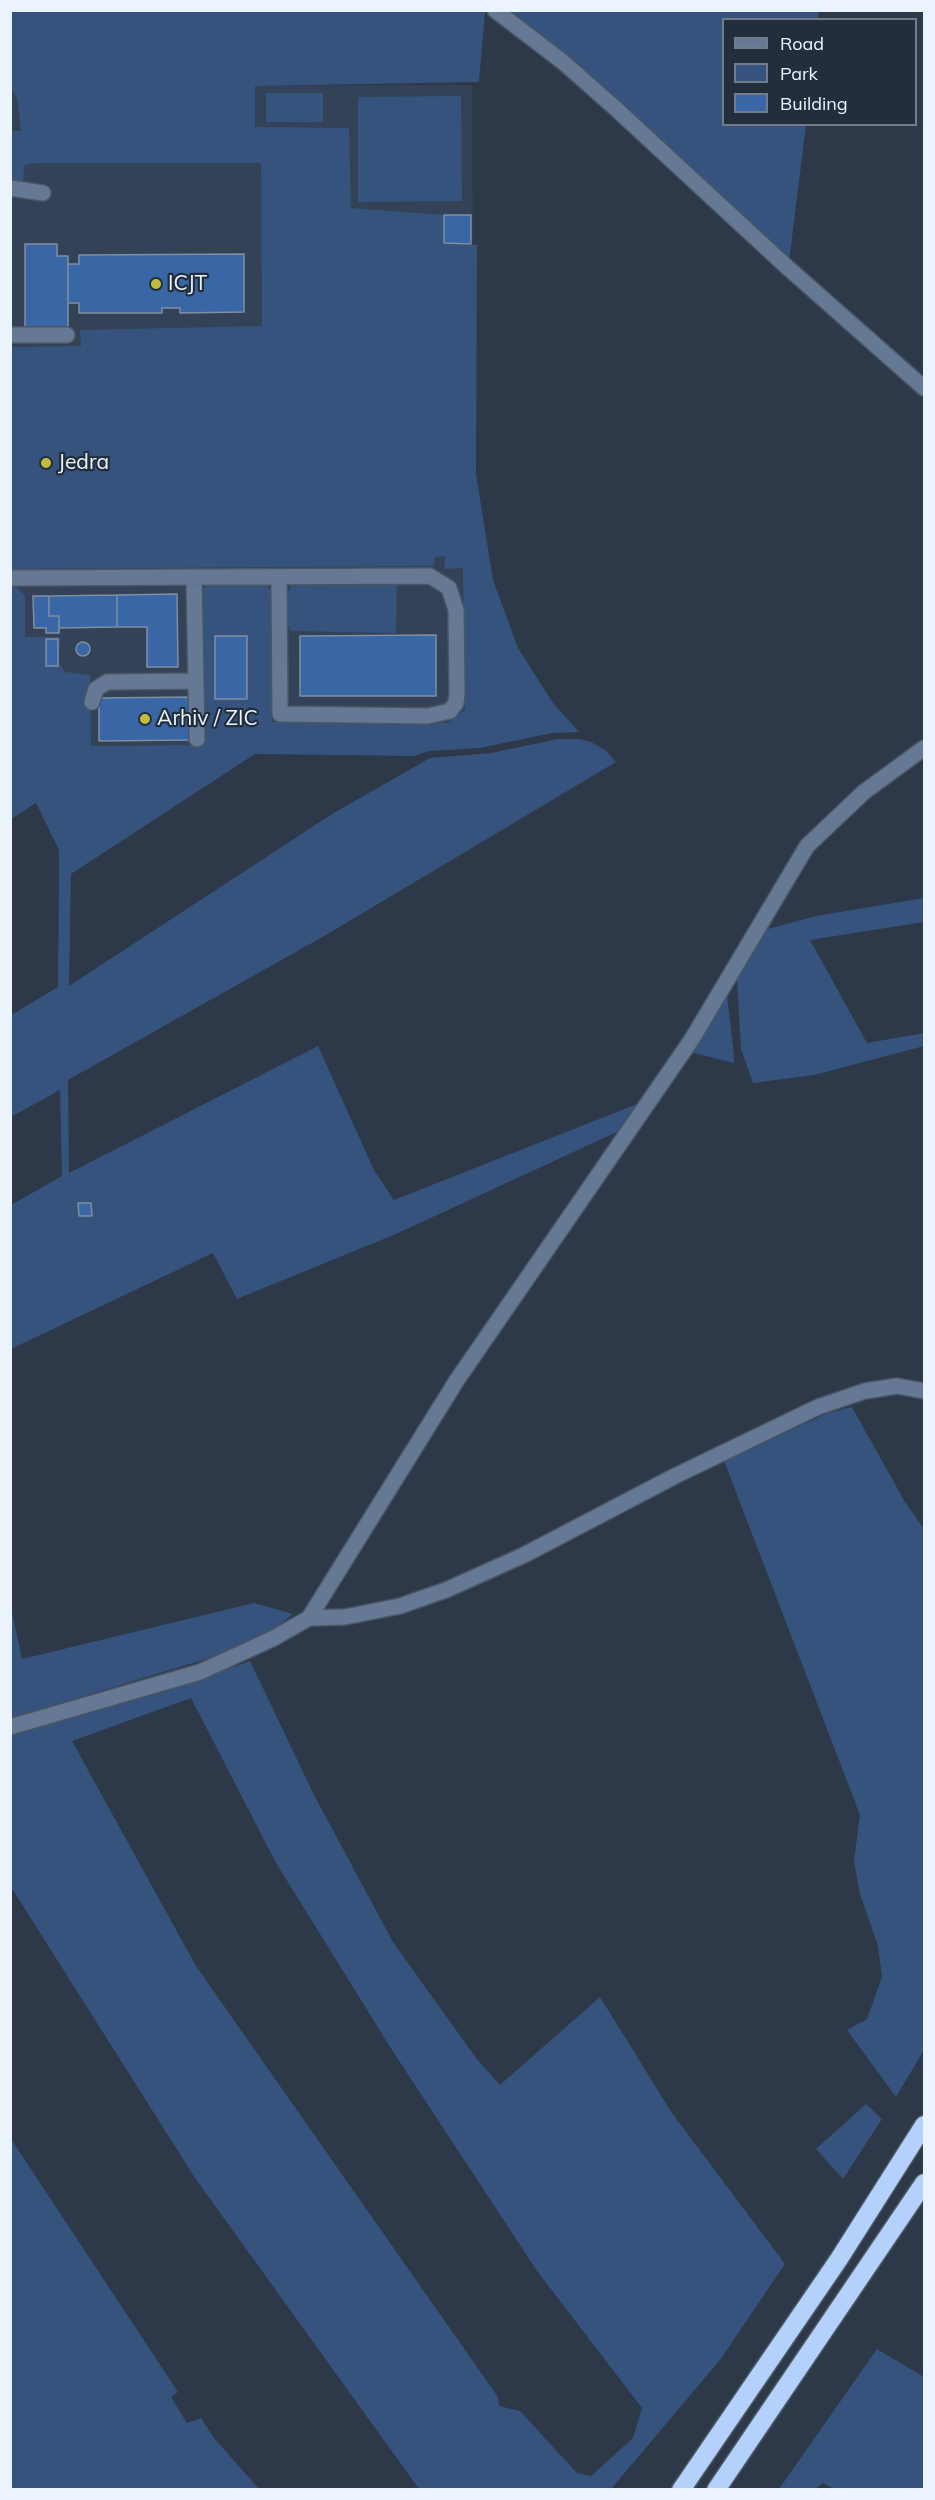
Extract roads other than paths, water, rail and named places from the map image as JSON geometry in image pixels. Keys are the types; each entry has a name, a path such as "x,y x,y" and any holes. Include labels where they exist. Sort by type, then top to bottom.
{"highway":[{"path":"681,2490 839,2259 924,2125"},
{"path":"716,2490 924,2183"}],"street":[{"path":"495,10 563,62 787,267 924,388"},
{"path":"10,188 43,193"},
{"path":"10,335 67,335"},
{"path":"10,578 430,576 449,588 456,610 456,704 450,711 428,716 280,714 279,577"},
{"path":"194,577 197,740"},
{"path":"92,702 96,689 107,682 196,681"},
{"path":"309,1618 457,1380 692,1039 807,846 864,792 924,748"},
{"path":"10,1727 200,1672 274,1638 309,1618 345,1617 400,1606 446,1590 524,1555 675,1476 818,1407 865,1391 897,1386 924,1391"}],"place":[{"name":"ICJT","path":"156,284"},
{"name":"Jedra","path":"46,463"},
{"name":"Arhiv / ZIC","path":"145,719"}]}
